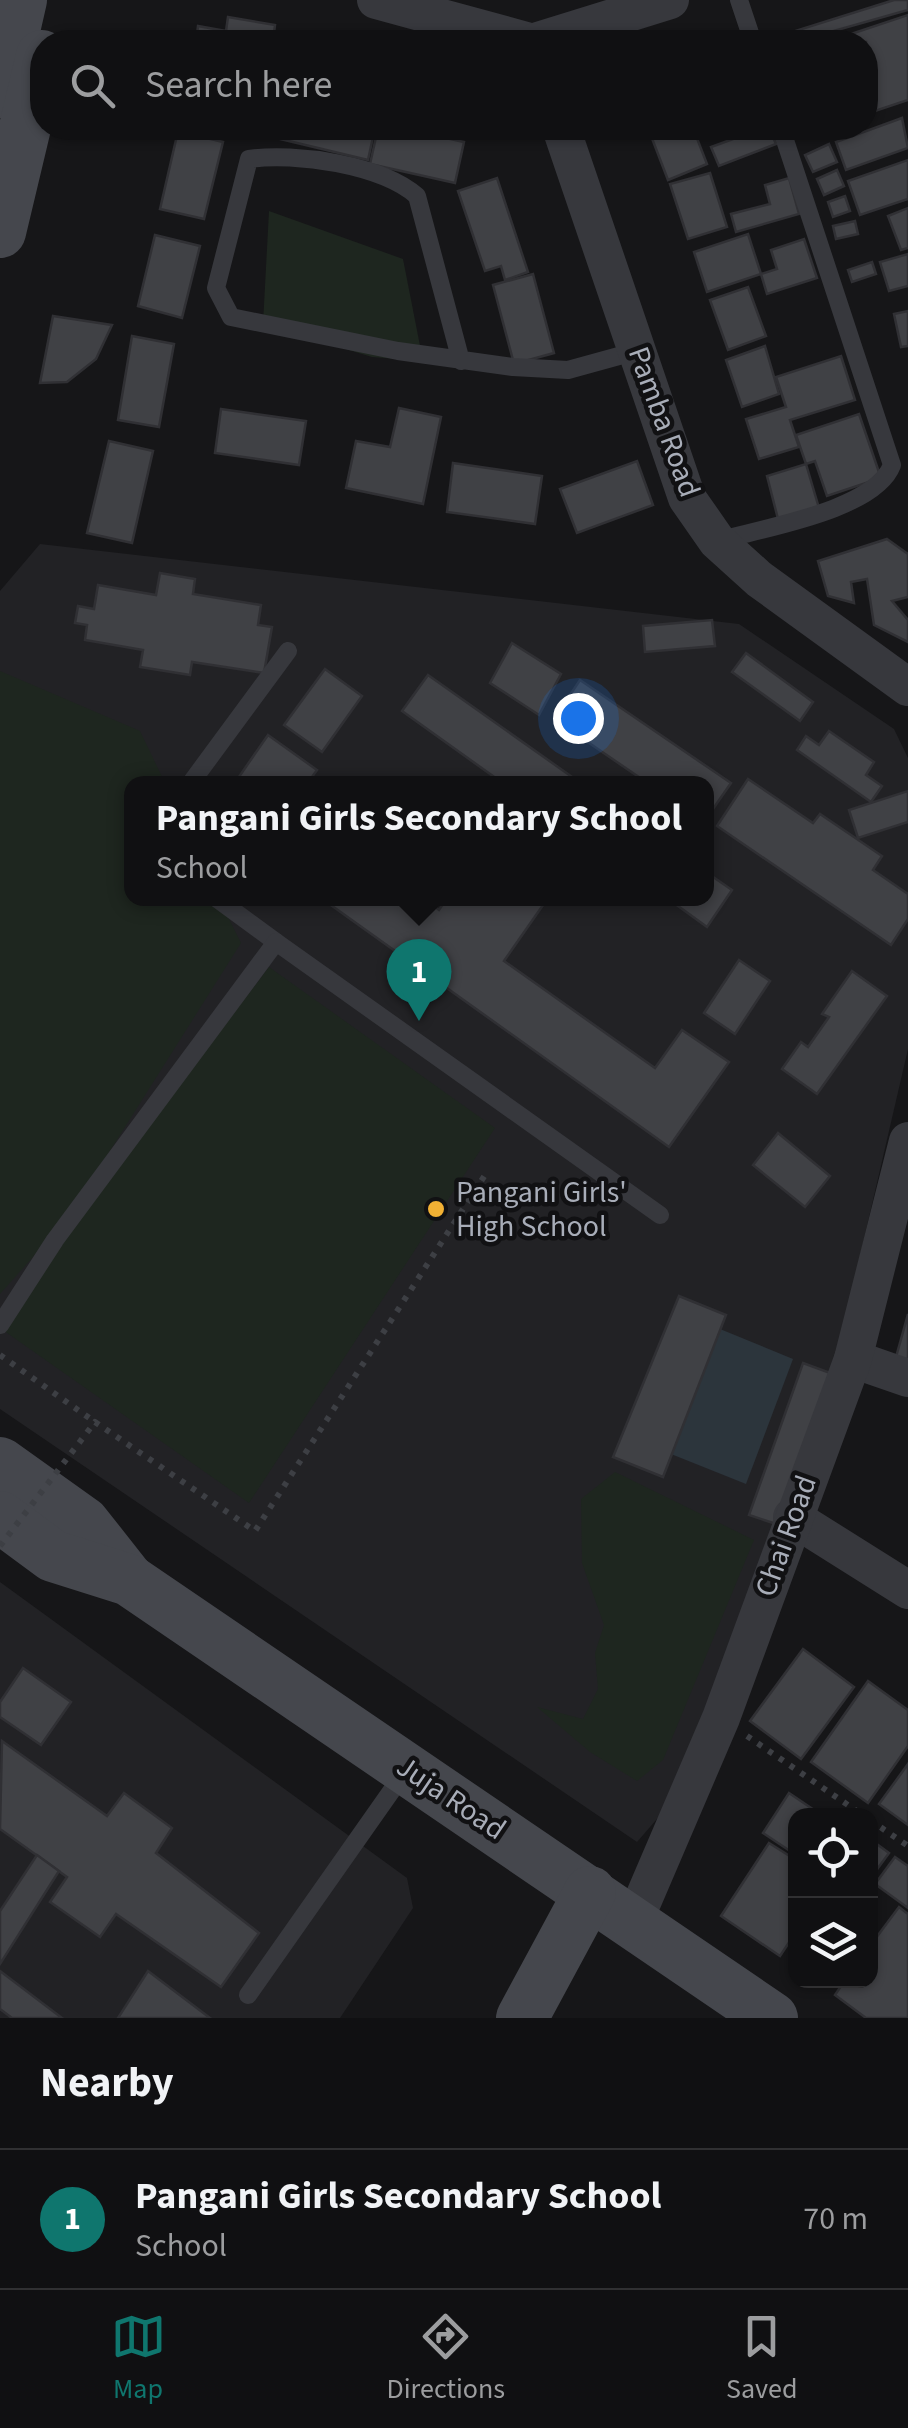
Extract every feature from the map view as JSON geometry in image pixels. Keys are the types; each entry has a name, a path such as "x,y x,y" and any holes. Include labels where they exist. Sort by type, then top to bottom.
{"main road":[{"path":"0,92 22,0"},
{"path":"49,30 56,0"},
{"path":"0,232 30,106"},
{"name":"Juja Road","path":"0,1463 84,1523 130,1580 772,2018"},
{"name":"Juja Road","path":"0,1517 53,1556 130,1580"},
{"path":"529,2016 590,1892"}],"street":[{"path":"376,0 487,30"},
{"path":"571,30 670,0"},
{"name":"Pamba Road","path":"565,140 687,498 717,541 760,578 908,687"},
{"name":"Chai Road","path":"634,1921 721,1718 792,1516 853,1359 908,1141"},
{"path":"853,1359 908,1378"},
{"path":"792,1516 908,1590"}],"lane":[{"path":"739,0 749,30"},
{"path":"717,541 853,501 885,483 892,465 785,140"},
{"path":"461,361 417,196 398,180 283,154 249,159 216,288 231,316 461,361 568,370 638,351"},
{"path":"196,776 288,651"},
{"path":"227,906 660,1214"},
{"path":"0,1326 56,1240 276,942"},
{"path":"248,1995 408,1769"}],"path":[{"path":"0,1355 255,1530 484,1175"},
{"path":"0,1546 94,1422"},
{"path":"721,1718 852,1808"},
{"path":"878,1825 908,1846"}],"shaded area":[{"path":"269,211 403,259 423,361 372,357 263,324"},
{"name":"Pangani Girls' High School","path":"40,544 739,624 894,729 908,758 908,1049 834,1368 669,1805 637,1842 0,1409 0,591"},
{"path":"0,671 140,731 162,776 124,776 124,906 222,906 241,943 67,1219 0,1294"},
{"path":"269,967 495,1128 249,1503 0,1328 0,1320"},
{"path":"720,1329 793,1359 746,1484 671,1454"},
{"path":"615,1472 754,1540 663,1760 637,1781 590,1752 537,1707 583,1719 598,1689 595,1653 604,1625 582,1563 581,1499"},
{"path":"0,1582 407,1878 413,1908 340,2018 0,2018"}],"building":[{"path":"894,0 908,0 908,10 837,30 798,30"},
{"path":"908,15 908,100 878,110 878,30 863,30"},
{"path":"228,17 275,25 274,30 226,30"},
{"path":"902,118 908,148 846,170 836,142 878,140 878,127"},
{"path":"176,140 223,142 204,219 160,209"},
{"path":"285,140 372,140 368,160"},
{"path":"375,140 464,142 455,183 370,164"},
{"path":"653,140 698,140 707,164 668,180"},
{"path":"730,140 774,140 776,144 719,166 711,147"},
{"path":"829,144 837,162 813,172 805,155"},
{"path":"908,160 908,199 860,215 848,181"},
{"path":"837,170 844,186 824,195 817,179"},
{"path":"710,173 727,227 688,239 670,184"},
{"path":"497,178 528,272 505,280 501,266 485,271 458,191"},
{"path":"789,178 799,214 736,232 731,214 770,204 765,185"},
{"path":"845,196 850,211 833,217 828,202"},
{"path":"908,208 908,248 901,250 888,216"},
{"path":"855,221 858,234 836,239 833,226"},
{"path":"748,234 761,274 707,292 694,252"},
{"path":"155,235 200,246 182,318 138,306"},
{"path":"804,239 817,278 767,294 761,274 777,269 771,250"},
{"path":"908,254 908,286 889,291 880,262"},
{"path":"872,262 876,274 852,282 848,270"},
{"path":"533,274 554,353 514,364 493,285"},
{"path":"748,287 766,336 728,350 710,300"},
{"path":"908,311 908,346 901,347 894,314"},
{"path":"53,316 112,325 96,359 67,382 40,383"},
{"path":"132,336 174,344 159,427 118,420"},
{"path":"765,346 779,394 742,407 726,360"},
{"path":"841,356 855,400 790,420 799,447 759,459 746,419 786,407 776,377"},
{"path":"399,408 441,417 423,504 346,488 356,441 390,447"},
{"path":"221,409 306,421 299,465 215,453"},
{"path":"859,414 881,478 827,496 815,461 806,464 796,435"},
{"path":"109,441 153,451 132,543 87,533"},
{"path":"637,461 653,505 577,533 560,489"},
{"path":"453,463 542,476 535,524 447,512"},
{"path":"806,464 819,508 778,519 767,476"},
{"path":"887,539 908,554 908,597 892,601 908,620 908,642 874,625 867,579 851,582 854,603 828,596 818,561"},
{"path":"160,573 195,579 193,594 261,605 258,625 272,627 264,673 192,662 190,675 140,667 143,650 85,640 87,625 75,623 78,606 94,609 98,585 156,595"},
{"path":"712,620 715,646 645,652 643,626"},
{"path":"512,643 561,674 539,715 490,683"},
{"path":"746,653 813,702 800,721 732,672"},
{"path":"325,669 362,696 322,752 284,725"},
{"path":"428,675 571,776 493,776 402,711"},
{"path":"580,680 731,783 714,807 714,776 637,776 554,719"},
{"path":"829,731 874,762 866,775 882,786 871,802 797,750 806,736 819,745"},
{"path":"268,735 317,770 313,776 240,776"},
{"path":"748,779 813,823 820,814 882,856 873,870 908,894 908,919 891,945 717,826"},
{"path":"908,791 908,822 858,838 849,810"},
{"path":"714,878 732,890 707,927 678,906 714,906"},
{"path":"332,906 434,906 439,910 442,906 542,906 504,961 655,1068 682,1030 729,1062 669,1147"},
{"path":"739,960 770,981 735,1034 704,1013"},
{"path":"852,971 887,996 817,1094 782,1069 801,1042 808,1047 829,1017 822,1014"},
{"path":"778,1133 830,1176 805,1207 753,1165"},
{"path":"679,1296 726,1315 663,1477 613,1457"},
{"path":"908,1314 908,1360 896,1357"},
{"path":"803,1363 833,1374 779,1525 749,1515"},
{"path":"803,1649 854,1687 801,1759 750,1721"},
{"path":"23,1668 71,1702 41,1745 0,1717 0,1702"},
{"path":"868,1681 908,1710 908,1746 868,1803 811,1762"},
{"path":"2,1741 107,1816 124,1793 172,1828 156,1853 259,1933 221,1987 116,1914 100,1937 50,1902 67,1877 0,1829"},
{"path":"908,1764 908,1825 879,1804"},
{"path":"789,1793 811,1808 788,1808 788,1850 763,1833"},
{"path":"769,1843 788,1855 788,1944 780,1956 721,1916"},
{"path":"878,1845 889,1853 878,1868"},
{"path":"37,1855 59,1871 0,1964 0,1911"},
{"path":"895,1857 908,1866 908,1908 878,1886 878,1880"},
{"path":"899,1907 908,1914 908,2018 866,2018 835,1995 840,1988 878,1988 878,1935"},
{"path":"0,1971 62,2018 12,2018 0,2009"},
{"path":"148,1971 210,2018 118,2018"}],"place":[{"name":"Pangani Girls Secondary School","path":"419,1021"},
{"name":"Pangani Girls' High School","path":"436,1209"}]}
